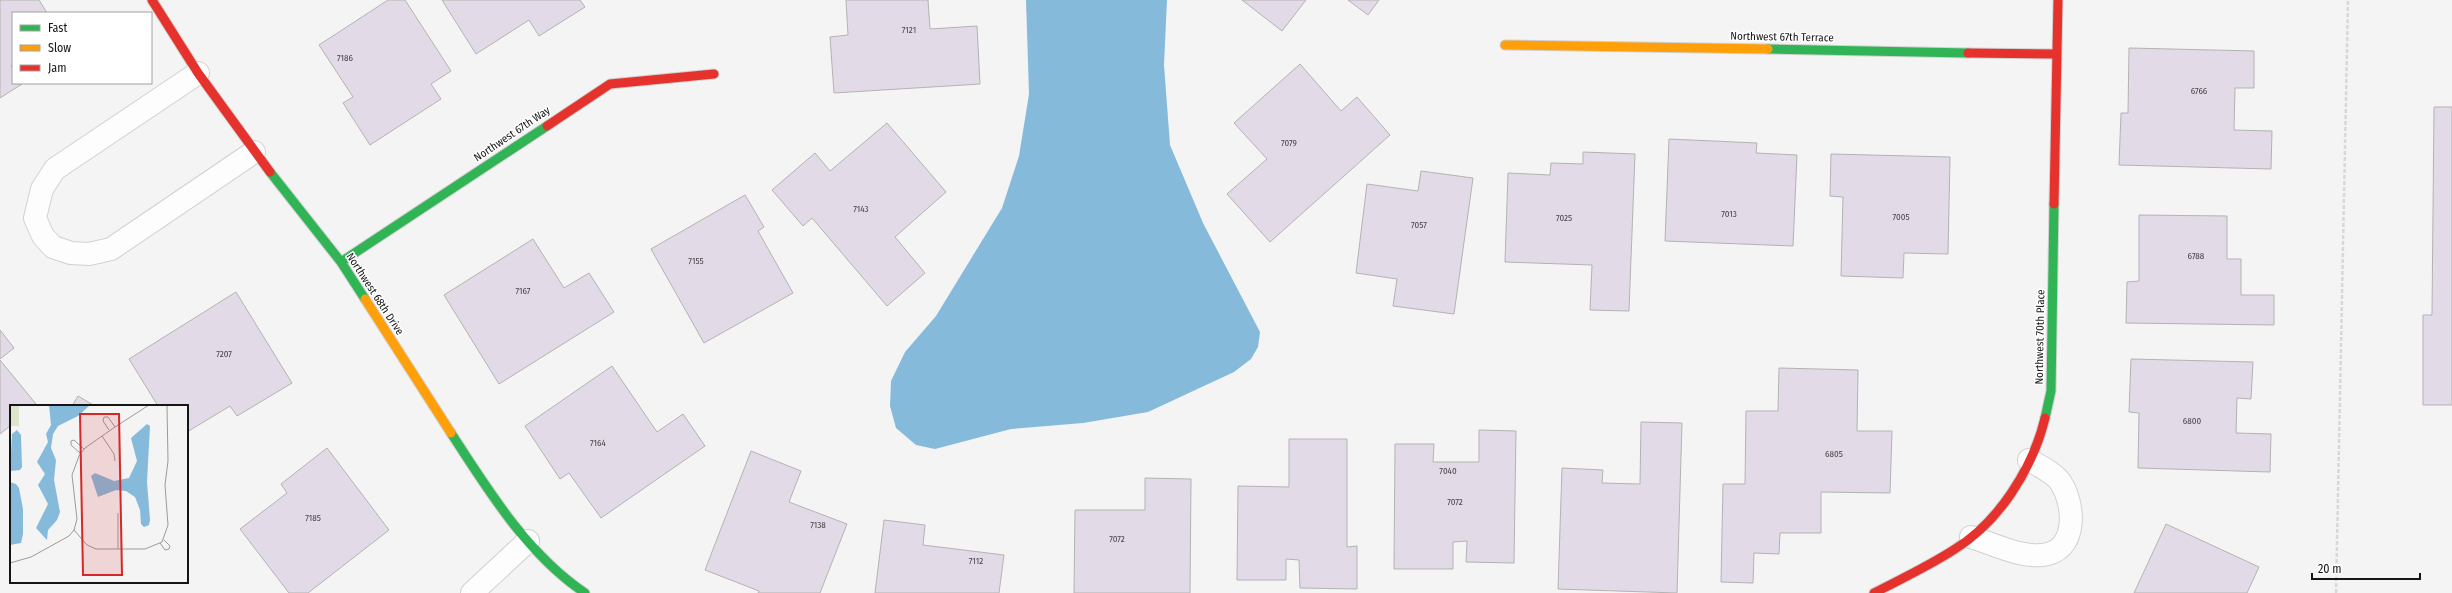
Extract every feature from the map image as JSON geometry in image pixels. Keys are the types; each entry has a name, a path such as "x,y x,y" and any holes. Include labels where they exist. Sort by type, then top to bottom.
{"street":[{"name":"Northwest 68th Drive","path":"152,0 198,73 254,152 341,262 462,450 513,524 561,577 585,593"},
{"name":"Northwest 70th Place","path":"1874,593 1956,549 1992,521 2039,443 2051,391 2058,0"},
{"name":"Northwest 67th Terrace","path":"1506,44 2057,54"},
{"path":"198,73 55,169 42,189 35,218 43,236 53,246 70,253 89,254 111,249 254,152"},
{"name":"Northwest 67th Way","path":"341,262 610,84 714,74"},
{"path":"1971,537 2013,551 2032,554 2049,554 2061,546 2070,531 2069,499 2061,482 2029,460"},
{"path":"472,593 528,541"}],"path":[{"path":"2336,593 2348,0"}],"water":[{"path":"1026,0 1167,0 1164,65 1170,145 1203,223 1260,332 1258,347 1251,359 1234,372 1148,412 1083,423 1011,429 935,449 916,445 896,428 890,406 891,381 905,352 936,316 1002,208 1019,156 1029,94"}],"building":[{"path":"0,0 39,0 46,12 12,12 12,84 22,84 0,98"},
{"path":"388,0 405,0 451,71 431,84 441,99 370,145 343,103 353,97 319,45"},
{"path":"442,0 580,0 585,7 539,36 529,20 476,54"},
{"path":"846,0 928,0 930,29 977,26 980,84 834,93 830,37 848,35"},
{"path":"1242,0 1306,0 1282,31"},
{"path":"1348,0 1379,0 1368,15"},
{"path":"2129,48 2254,51 2254,88 2235,88 2234,130 2272,131 2271,169 2119,165 2121,113 2128,113"},
{"path":"1300,64 1341,111 1357,97 1390,135 1270,242 1227,194 1267,159 1234,123"},
{"path":"2434,107 2452,107 2452,405 2423,405 2423,315 2432,315"},
{"path":"887,123 946,192 895,237 925,273 887,306 812,218 803,226 772,190 815,153 830,171"},
{"path":"1669,139 1757,143 1756,153 1797,155 1793,246 1665,241"},
{"path":"1583,152 1635,154 1629,311 1590,310 1592,265 1505,262 1508,173 1550,175 1551,163 1583,164"},
{"path":"1831,154 1950,157 1948,254 1904,253 1903,278 1841,276 1843,197 1830,196"},
{"path":"1421,171 1473,178 1454,314 1393,306 1397,279 1356,273 1367,184 1418,191"},
{"path":"745,195 764,227 758,231 793,293 704,343 651,249"},
{"path":"2139,215 2227,216 2227,259 2241,259 2241,295 2274,295 2274,325 2126,323 2127,282 2139,281"},
{"path":"533,239 564,288 589,273 614,312 499,384 444,295"},
{"path":"236,292 292,383 237,416 230,406 188,431 188,405 157,405 129,359"},
{"path":"0,330 14,348 0,359"},
{"path":"2131,359 2253,362 2251,399 2237,398 2236,433 2271,434 2270,472 2138,468 2139,413 2129,412"},
{"path":"0,360 36,404 10,405 10,426 0,434"},
{"path":"612,366 657,432 683,414 705,446 601,518 569,473 560,479 525,426"},
{"path":"1779,368 1858,370 1857,431 1892,431 1890,493 1821,492 1821,533 1780,533 1779,554 1754,553 1753,583 1721,582 1723,484 1745,484 1746,411 1778,411"},
{"path":"78,396 93,405 73,405"},
{"path":"1641,422 1682,423 1677,593 1558,589 1562,468 1603,470 1602,483 1640,484"},
{"path":"1479,430 1516,431 1514,563 1466,562 1467,541 1453,542 1453,569 1394,569 1395,444 1434,444 1433,462 1479,462"},
{"path":"1289,439 1347,439 1347,547 1357,546 1357,589 1300,588 1299,560 1286,559 1286,580 1237,580 1238,486 1289,487"},
{"path":"327,448 389,530 308,593 289,593 240,529 287,493 281,484"},
{"path":"751,451 801,471 789,502 847,524 820,593 758,593 759,591 705,570"},
{"path":"1145,478 1191,479 1190,593 1074,593 1075,510 1145,510"},
{"path":"884,520 925,525 923,545 1004,555 999,593 875,593"},
{"path":"2166,524 2259,567 2247,593 2134,593"}],"traffic: fast":[{"path":"1768,49 1968,53"},
{"path":"341,262 547,126"},
{"path":"270,172 341,262 365,299"},
{"path":"2045,418 2051,391 2054,204"},
{"path":"451,433 479,477 510,520 545,560 585,593"}],"traffic: slow":[{"path":"1505,45 1768,49"},
{"path":"365,299 451,433"}],"traffic: jam":[{"path":"152,0 198,73 270,172"},
{"path":"2054,204 2058,0"},
{"path":"1968,53 2057,54"},
{"path":"547,126 610,84 714,74"},
{"path":"1874,593 1955,549 1971,538 1986,524 2000,509 2023,474 2032,456 2045,418"}]}
